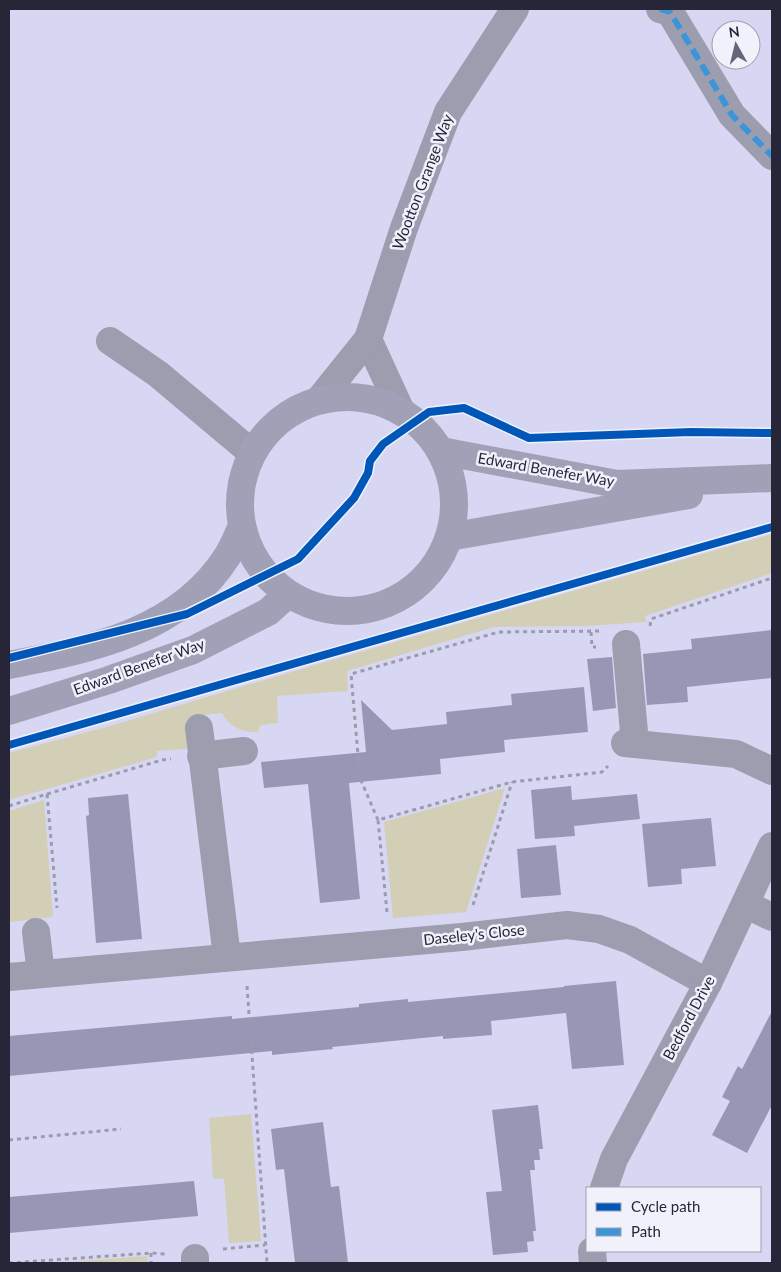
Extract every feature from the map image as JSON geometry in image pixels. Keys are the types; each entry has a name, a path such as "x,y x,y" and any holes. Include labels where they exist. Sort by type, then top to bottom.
{"main road":[{"path":"347,396 375,400 401,411 424,428 441,451 451,477 454,505 449,537 435,565 412,589 383,605 351,611 318,607 288,594 270,580 256,562 241,528 239,511 241,481 252,453 269,429 292,411 319,400 347,396"},
{"name":"Edward Benefer Way","path":"441,451 617,484 772,480"},
{"name":"Edward Benefer Way","path":"449,537 772,480"},
{"path":"9,665 79,651 131,634 175,612 209,580 228,555 241,528"},
{"name":"Edward Benefer Way","path":"9,711 109,680 194,650 268,612 288,594"}],"street":[{"name":"Wootton Grange Way","path":"319,400 368,339 404,228 448,112 515,9"},
{"path":"660,9 670,12 732,115 772,156"},
{"path":"368,339 401,411"},
{"path":"110,341 158,374 252,453"},
{"path":"633,636 630,743 736,754 772,770"},
{"path":"199,728 201,756 236,956"},
{"path":"201,756 244,751"},
{"name":"Bedford Drive","path":"604,1187 614,1159 708,983 772,846"},
{"path":"745,904 772,917"},
{"name":"Daseley's Close","path":"9,978 390,942 462,937 566,925 599,928 630,940 708,983"},
{"path":"36,932 42,974"}],"path":[{"path":"633,636 650,626 651,619 772,578"},
{"path":"390,942 378,820 360,778 351,674 500,632 601,631"},
{"path":"378,820 512,782 602,772 630,743"},
{"path":"9,806 162,760 201,756"},
{"path":"462,937 512,782"},
{"path":"36,932 58,920 47,794"},
{"path":"236,956 267,1263"},
{"path":"9,1140 121,1129"},
{"path":"9,1263 151,1253 195,1260 215,1249 265,1246"},
{"path":"151,1253 151,1263"}],"shaded area":[{"path":"772,534 772,573 645,616 646,622 586,626 494,627 347,671 348,691 277,696 278,723 261,725 258,732 247,731 233,726 222,713 193,716 195,748 157,751 157,757 9,800 9,753 110,726"},
{"path":"505,788 466,912 393,918 384,822"},
{"path":"44,800 53,917 9,922 9,811"},
{"path":"251,1114 261,1241 229,1243 224,1179 213,1178 209,1118"},
{"path":"147,1256 148,1263 55,1263"}],"building":[{"path":"772,630 772,678 687,687 688,702 647,705 643,654 692,649 691,639"},
{"path":"612,657 616,708 593,711 587,659"},
{"path":"584,687 588,732 504,740 505,752 440,759 441,774 349,783 360,899 320,903 308,784 264,788 261,762 366,752 361,700 392,730 447,724 446,712 512,705 511,694"},
{"path":"571,786 572,800 637,794 640,819 574,826 575,836 535,839 531,790"},
{"path":"128,794 142,939 96,943 86,816 89,815 88,798"},
{"path":"711,818 716,866 681,869 682,884 648,887 642,824"},
{"path":"556,845 561,895 521,898 517,849"},
{"path":"616,981 624,1065 572,1069 566,1013 491,1021 492,1035 443,1039 443,1036 272,1055 272,1051 9,1076 9,1036 232,1016 232,1019 359,1007 359,1004 408,999 408,1002"},
{"path":"772,1011 772,1105 747,1153 712,1135 730,1101 722,1097 738,1066 742,1069"},
{"path":"538,1105 543,1149 539,1149 540,1160 534,1160 535,1170 530,1170 536,1231 533,1231 534,1241 527,1242 528,1252 493,1255 486,1192 502,1191 492,1110"},
{"path":"323,1122 331,1187 339,1186 348,1263 295,1263 284,1169 276,1170 271,1129"},
{"path":"194,1181 198,1216 9,1233 9,1197"}],"marked path":[{"path":"660,9 670,12 732,115 772,156"}],"cycle path":[{"path":"9,658 187,614 298,559 354,498 368,473 370,461 383,444 429,412 464,408 529,438 691,432 772,433"},
{"path":"9,745 772,527"}]}
